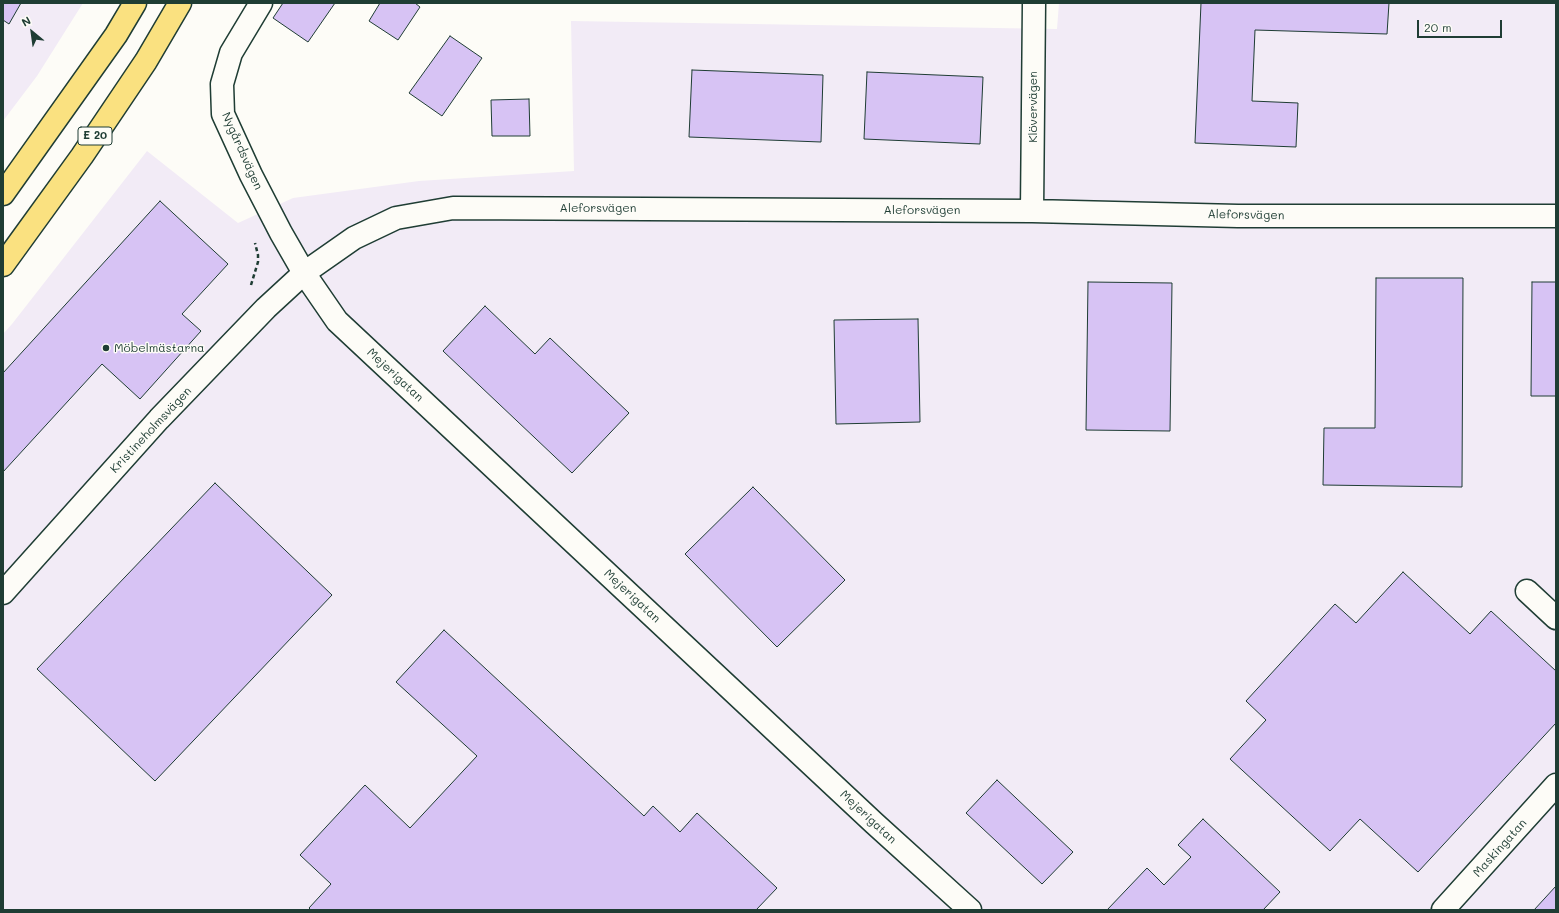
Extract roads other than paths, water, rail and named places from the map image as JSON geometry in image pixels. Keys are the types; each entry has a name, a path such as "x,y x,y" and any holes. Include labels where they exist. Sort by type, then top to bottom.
{"highway":[{"path":"3,194 116,36 135,3"},
{"name":"E 20","path":"3,266 82,156 146,61 180,3"}],"street":[{"name":"Nygårdsvägen","path":"261,3 231,53 222,84 223,114 251,175 281,233 304,273"},
{"name":"Klövervägen","path":"1032,210 1034,3"},
{"name":"Aleforsvägen","path":"304,273 354,238 396,218 453,208 1032,210 1238,216 1556,216"},
{"name":"Kristineholmsvägen","path":"3,593 160,419 266,308 304,273"},
{"name":"Mejerigatan","path":"304,273 337,321 868,817 970,910"},
{"path":"1527,591 1556,618"},
{"name":"Maskingatan","path":"1443,910 1556,785"}],"place":[{"name":"Möbelmästarna","path":"106,348"}]}
